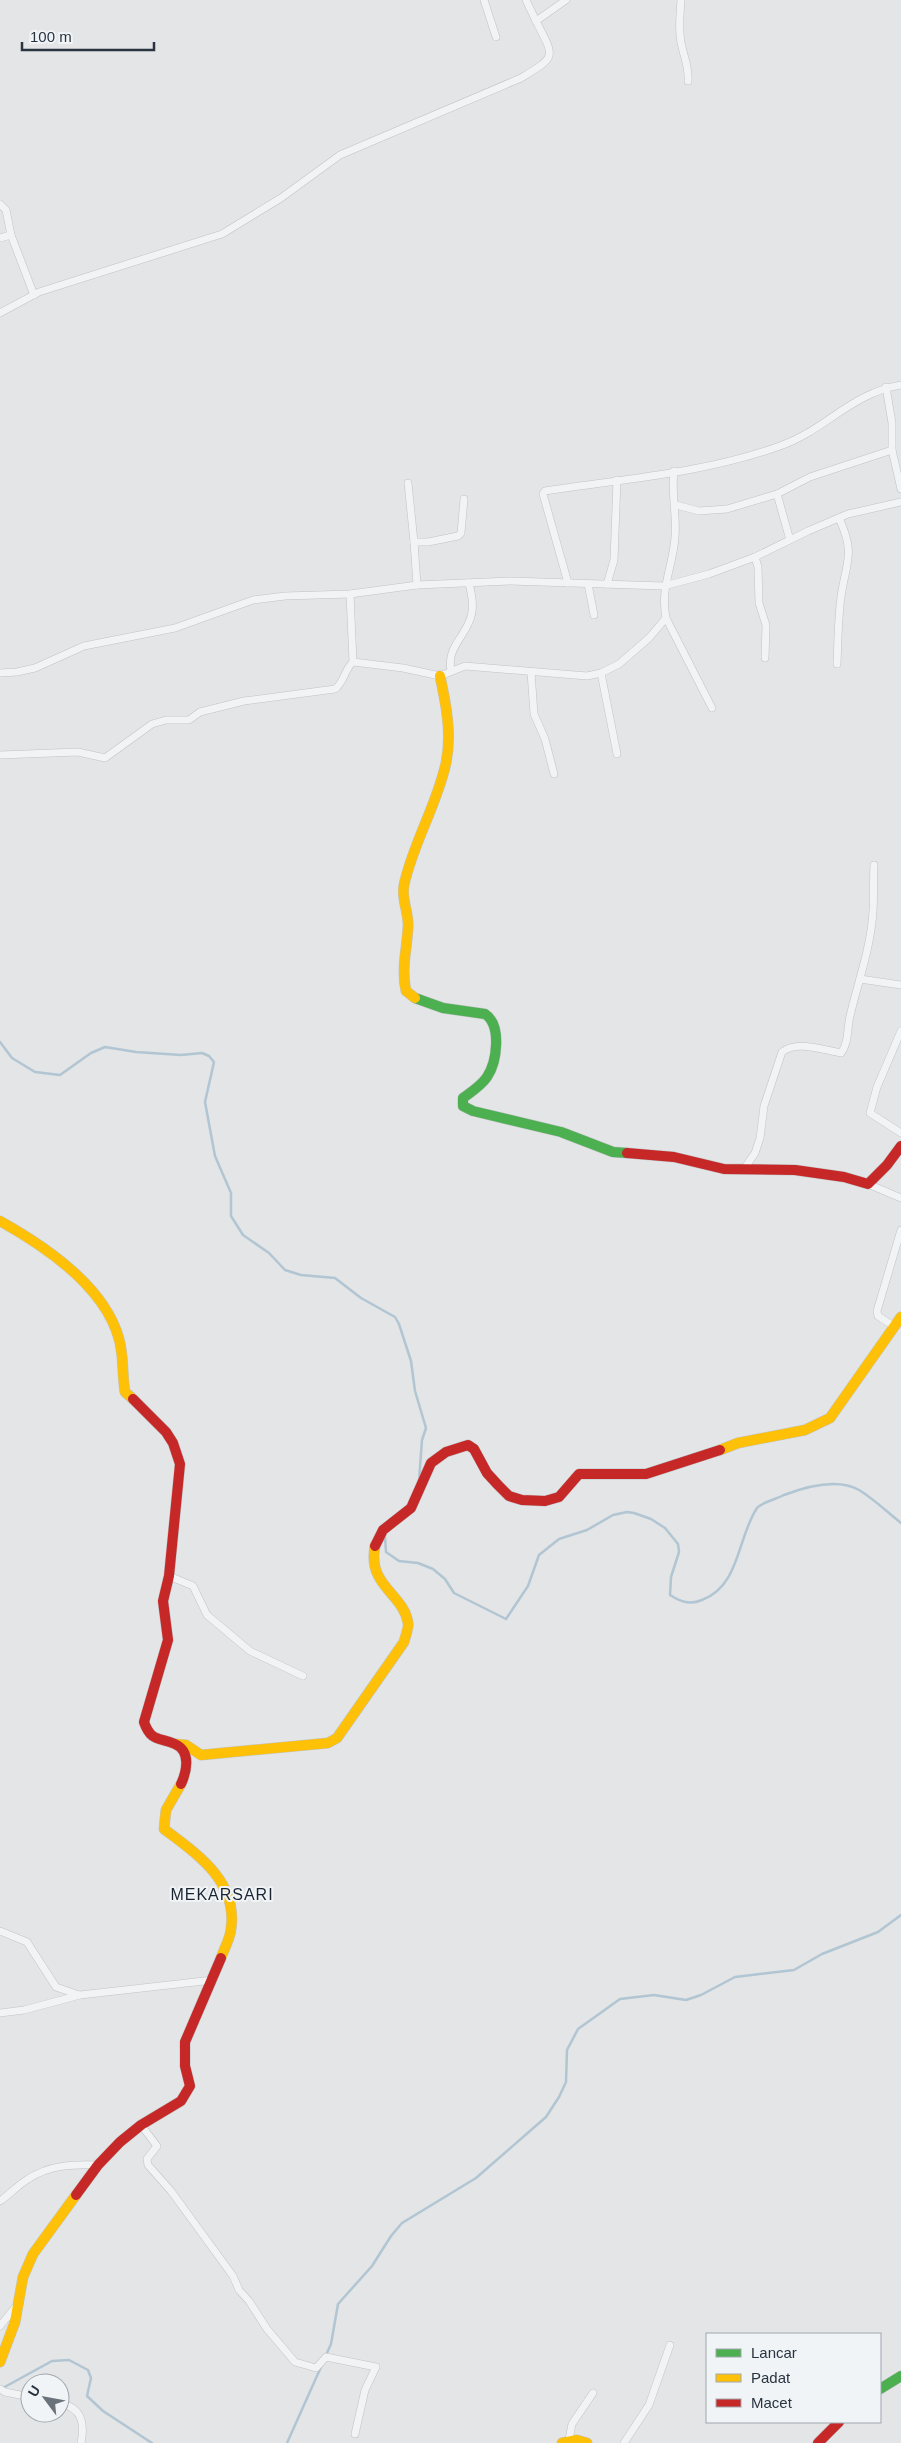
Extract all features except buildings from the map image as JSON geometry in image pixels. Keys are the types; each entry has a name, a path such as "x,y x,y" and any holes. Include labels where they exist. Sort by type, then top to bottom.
{"street":[{"path":"484,0 496,37"},
{"path":"0,313 34,295 222,234 281,198 340,155 521,78 544,64 549,58 551,50 526,0"},
{"path":"536,21 566,0"},
{"path":"681,0 680,29 682,47 687,60 688,82"},
{"path":"0,204 6,210 11,235 34,295"},
{"path":"0,238 11,235"},
{"path":"568,583 544,492 716,466 781,446 802,437 854,401 886,388 901,385"},
{"path":"886,388 892,423 892,450 901,489"},
{"path":"676,505 698,511 727,509 777,494 810,477 892,450"},
{"path":"674,471 676,505 675,540 664,586 663,601 666,618 712,708"},
{"path":"607,584 614,560 616,480"},
{"path":"408,483 417,585"},
{"path":"777,494 790,540"},
{"path":"414,542 428,542 458,536 461,533 464,498"},
{"path":"0,673 35,668 84,646 175,628 254,600 285,596 350,594 417,585 510,581 664,586 709,574 755,557 839,518 901,502"},
{"path":"837,664 841,597 849,566 848,538 839,518"},
{"path":"755,557 758,567 760,603 766,625 765,658"},
{"path":"452,671 449,660 453,649 470,621 473,599 469,583"},
{"path":"588,584 594,615"},
{"path":"0,754 78,752 105,758 152,724 166,720 189,720 200,712 244,701 335,689 340,685 348,667 353,662 350,594"},
{"path":"353,662 403,668 440,676 465,666 579,676 601,673 619,664 649,638 666,618"},
{"path":"531,672 534,714 545,739 554,774"},
{"path":"601,673 617,754"},
{"path":"440,676 447,704 447,746 443,773 429,809 404,887 403,906 409,923 403,967 406,991 411,995 444,1010 485,1014 490,1015 494,1020 496,1029 491,1069 480,1087 463,1098 463,1106 472,1112 562,1132 613,1152 674,1157 724,1169 795,1170 844,1177 868,1184 901,1198"},
{"path":"744,1169 754,1153 760,1138 764,1106 782,1052 787,1048 797,1046 841,1052 845,1048 849,1019 860,979 873,912 874,865"},
{"path":"860,979 901,985"},
{"path":"901,1031 877,1087 870,1113 901,1133"},
{"path":"868,1184 887,1165 901,1146"},
{"path":"0,1221 19,1230 54,1255 96,1299 117,1332 122,1352 125,1392 166,1432 173,1443 180,1464 169,1576 163,1601 168,1640 144,1722 150,1736 166,1744 186,1745 201,1755 328,1743 336,1738 404,1642 408,1623 399,1604 377,1577 374,1549 383,1530 411,1508 431,1463 446,1452 468,1445 474,1449 487,1473 509,1496 522,1500 544,1501 559,1497 580,1474 646,1474 693,1460 738,1443 805,1430 830,1418 901,1317"},
{"path":"895,1327 878,1316 876,1311 901,1230"},
{"path":"169,1576 193,1586 207,1615 250,1651 303,1676"},
{"path":"0,2362 15,2322 23,2277 33,2254 98,2165 120,2142 141,2125 181,2101 188,2093 190,2086 185,2066 185,2042 190,2026 214,1980 231,1931 232,1917 227,1896 218,1876 207,1862 164,1829 162,1821 164,1810 176,1792 187,1769 185,1756 175,1744"},
{"path":"0,1931 27,1942 56,1987 80,1995"},
{"path":"0,2013 24,2010 80,1995 214,1980"},
{"path":"141,2125 157,2146 147,2159 148,2165 171,2191 233,2276 236,2287 249,2301 267,2329 297,2364 316,2368 326,2357 375,2366 376,2368 365,2390 355,2434"},
{"path":"0,2201 13,2193 28,2179 41,2172 75,2164 98,2165"},
{"path":"0,2326 18,2303"},
{"path":"624,2443 649,2405 670,2345"},
{"path":"881,2387 901,2376"},
{"path":"0,2389 20,2394"},
{"path":"588,2443 565,2442 572,2424 593,2393"},
{"path":"70,2406 77,2411 82,2420 84,2430 81,2443"},
{"path":"818,2443 838,2423"}],"waterway":[{"path":"0,1042 12,1058 35,1072 60,1075 91,1053 105,1047 136,1052 181,1055 202,1053 209,1056 214,1062 205,1102 215,1156 231,1193 231,1216 243,1235 269,1253 285,1270 301,1275 335,1278 361,1298 395,1317 399,1324 411,1361 415,1391 426,1428 422,1440 419,1481"},
{"path":"385,1537 386,1552 399,1561 418,1563 433,1569 445,1579 454,1593 506,1619 528,1586 539,1555 559,1539 587,1530 613,1515 627,1512 634,1513 651,1519 665,1528 678,1544 679,1552 671,1577 670,1595 682,1601 690,1602 702,1600 724,1584 731,1573 750,1520 757,1508 784,1495 821,1485 851,1486 870,1497 901,1523"},
{"path":"326,2355 331,2344 338,2304 372,2266 391,2236 402,2223 476,2178 546,2117 566,2082 567,2050 578,2029 620,1999 654,1995 686,2000 701,1995 735,1977 794,1970 822,1954 878,1932 901,1915"},
{"path":"1,2389 52,2361 69,2360 88,2370 91,2378 87,2396 103,2411 152,2443"},
{"path":"287,2443 321,2367"}],"traffic: fast":[{"path":"415,998 443,1008 485,1014 494,1026 496,1044 490,1070 482,1083 463,1098 463,1106 473,1111 561,1132 613,1152 627,1153"},
{"path":"881,2388 901,2376"}],"traffic: slow":[{"path":"415,998 406,991 405,983 404,967 408,922 403,890 413,854 442,779 448,752 446,708 440,676"},
{"path":"0,1221 54,1256 87,1285 101,1302 112,1320 119,1339 122,1352 125,1392 133,1399"},
{"path":"720,1450 738,1443 805,1430 830,1418 901,1317"},
{"path":"175,1744 186,1745 201,1755 328,1743 337,1738 404,1642 408,1627 405,1613 400,1604 387,1589 376,1571 374,1560 375,1546"},
{"path":"181,1784 166,1810 164,1829 202,1859 222,1883 228,1897 231,1912 231,1929 221,1958"},
{"path":"0,2362 15,2322 23,2277 33,2254 76,2195"},
{"path":"562,2443 577,2440 587,2443"}],"traffic: jam":[{"path":"627,1153 674,1157 724,1169 795,1170 844,1177 868,1184 887,1165 901,1146"},
{"path":"133,1399 166,1432 173,1443 180,1464 169,1576 163,1601 168,1640 144,1722 153,1736 175,1744 184,1751 186,1767 181,1784"},
{"path":"375,1546 383,1530 411,1508 431,1463 446,1452 468,1445 474,1449 487,1473 509,1496 522,1500 545,1501 559,1497 579,1474 646,1474 720,1450"},
{"path":"76,2195 98,2165 120,2142 141,2125 181,2101 190,2086 185,2066 185,2042 221,1958"},
{"path":"818,2443 838,2423"}],"district":[{"name":"MEKARSARI","path":"222,1894"}]}
